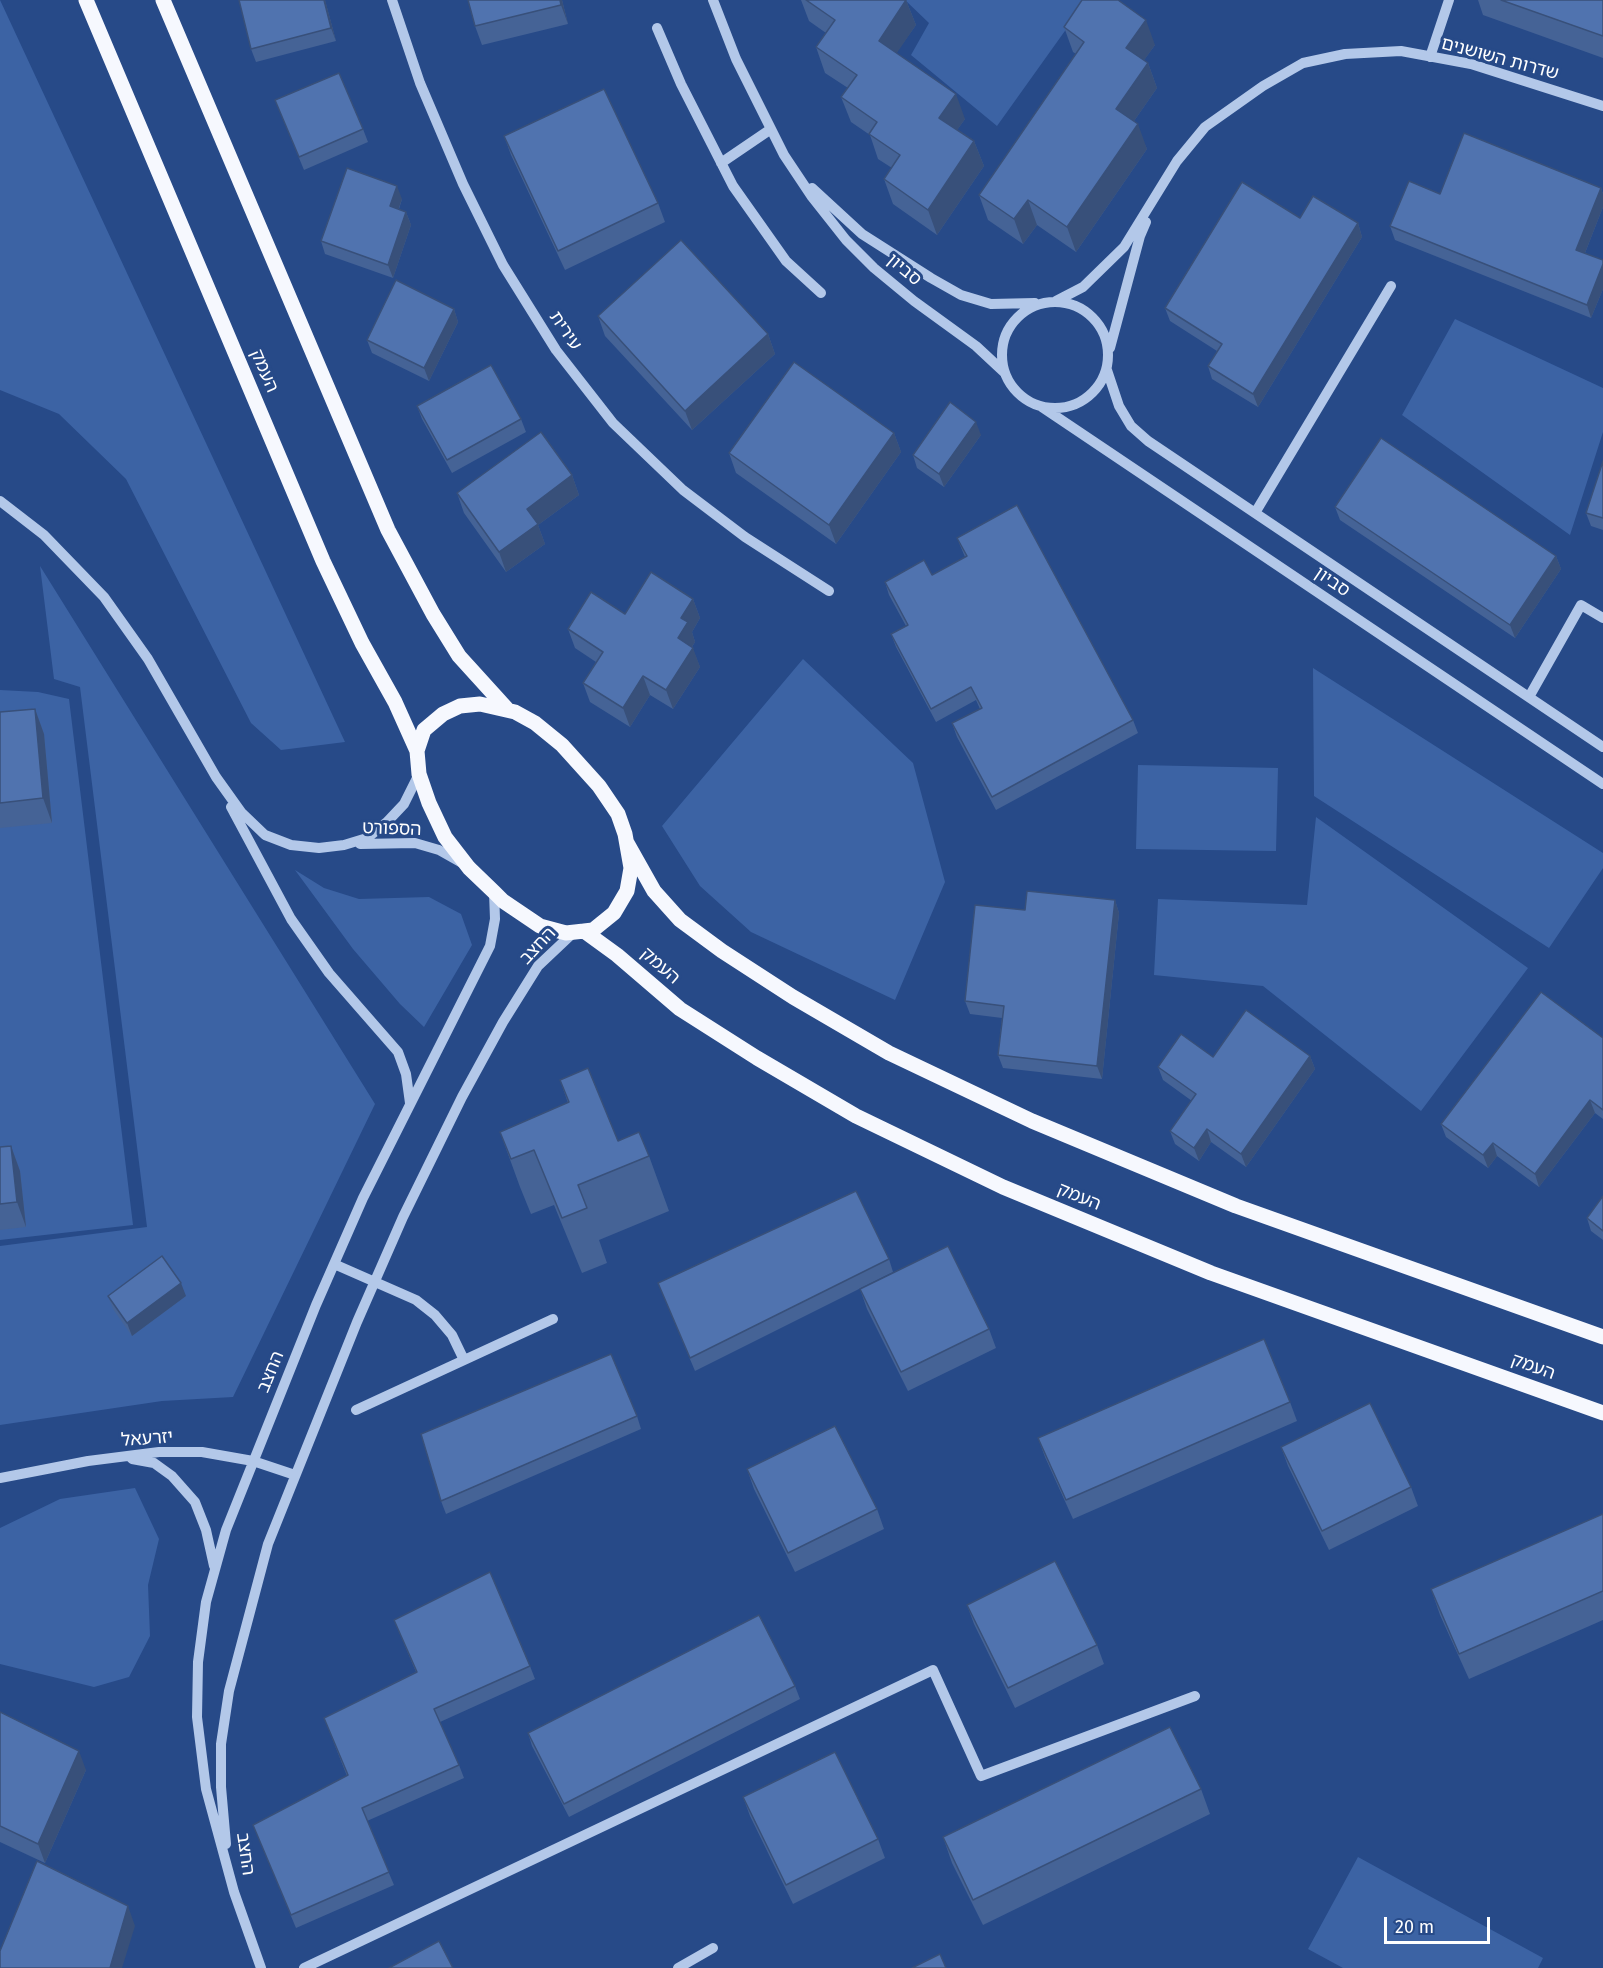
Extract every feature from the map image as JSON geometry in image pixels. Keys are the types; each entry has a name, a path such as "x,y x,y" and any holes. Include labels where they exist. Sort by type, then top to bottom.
{"main road":[{"name":"העמק","path":"86,0 323,561 362,643 395,702 417,751"},
{"path":"163,0 388,530 417,586 459,656 508,710"},
{"path":"480,704 508,710 535,723 562,745 599,786 618,814 626,834 631,868 627,891 614,913 592,930 566,933 540,926 503,901 469,867 445,837 429,803 419,774 417,751 424,730 443,714 460,706 480,704"},
{"path":"627,843 654,891 680,920 722,951 793,997 889,1053 1032,1121 1236,1206 1603,1337"},
{"name":"העמק","path":"579,931 617,955 680,1009 757,1058 856,1116 1003,1187 1211,1273 1603,1413"}],"street":[{"name":"עירית","path":"392,0 420,83 463,184 503,265 556,350 613,423 683,490 745,537 829,591"},
{"name":"סביון","path":"713,0 736,59 784,155 846,240 874,268 914,301 976,346 1005,373"},
{"path":"1430,57 1449,0"},
{"path":"657,28 681,84 721,163 748,209 786,261 821,293"},
{"name":"שדרות השושנים","path":"1056,301 1083,287 1124,247 1177,161 1205,127 1263,86 1303,63 1345,54 1401,51 1471,64 1603,106"},
{"path":"721,163 771,129"},
{"name":"סביון","path":"798,176 862,234 961,295 991,304 1044,302"},
{"name":"שדרות השושנים","path":"1109,351 1140,236 1156,197"},
{"path":"1255,513 1391,286"},
{"path":"1056,301 1080,307 1095,318 1104,333 1109,351 1107,370 1099,387 1086,400 1060,409 1042,407 1025,399 1014,390 1005,373 1001,355 1004,336 1013,322 1026,309 1044,302 1056,301"},
{"name":"סביון","path":"1107,370 1119,406 1131,426 1148,441 1603,747"},
{"name":"סביון","path":"1042,407 1603,784"},
{"path":"0,501 44,535 104,597 148,659 216,777 291,919 329,973 398,1052 406,1074 410,1103"},
{"path":"1529,697 1581,604 1603,618"},
{"path":"216,777 241,812 265,835 291,845 319,848 344,845 367,838 404,804 419,774"},
{"name":"הספורט","path":"344,845 415,843 439,850 469,867"},
{"name":"החצב","path":"261,1968 234,1892 206,1789 197,1717 198,1662 206,1602 226,1530 334,1264 363,1198 490,946 495,919 494,892"},
{"name":"החצב","path":"234,1892 221,1787 221,1743 229,1691 268,1544 403,1216 462,1097 503,1022 538,966 552,951 579,931"},
{"path":"334,1264 416,1300 435,1315 452,1335 464,1360"},
{"path":"356,1410 553,1318"},
{"name":"יזרעאל","path":"0,1478 88,1461 159,1452 202,1452 253,1461 295,1475"},
{"path":"123,1457 154,1463 172,1476 195,1502 206,1530 215,1570"},
{"path":"304,1968 933,1670 981,1776 1195,1696"},
{"path":"678,1968 713,1948"}],"shaded area":[{"path":"0,0 345,742 281,750 251,723 126,479 59,414 0,390"},
{"path":"905,0 1087,0 997,126 911,55 929,23"},
{"path":"1455,319 1603,388 1603,432 1570,535 1402,415"},
{"path":"40,566 375,1104 233,1397 162,1401 0,1425 0,1246 147,1227 80,687 54,679"},
{"path":"803,659 913,763 945,882 895,1000 751,932 700,886 662,826"},
{"path":"1313,668 1603,853 1603,868 1549,948 1314,796"},
{"path":"0,690 38,692 69,699 133,1225 0,1240"},
{"path":"1138,765 1278,768 1276,851 1136,849"},
{"path":"1316,817 1528,968 1421,1111 1263,986 1154,975 1158,899 1307,905"},
{"path":"295,870 324,888 359,899 429,897 461,914 472,945 424,1027 400,1004 353,949"},
{"path":"135,1488 159,1539 148,1585 150,1636 129,1677 94,1687 0,1664 0,1528 60,1499"},
{"path":"1358,1857 1543,1958 1538,1968 1343,1968 1308,1949"}],"building":[{"path":"239,0 324,0 331,28 251,49"},
{"path":"468,0 560,0 561,5 475,26"},
{"path":"806,0 906,0 879,41 956,94 939,118 974,141 928,210 884,179 900,155 869,134 877,122 841,97 857,75 816,47 835,20"},
{"path":"1082,0 1118,0 1146,20 1126,48 1148,63 1116,109 1138,124 1067,227 1028,200 1014,219 979,195 1084,42 1064,27"},
{"path":"1501,0 1603,0 1603,36"},
{"path":"339,73 363,129 299,157 275,100"},
{"path":"604,89 658,203 558,251 504,136"},
{"path":"1464,133 1601,188 1576,250 1603,260 1587,305 1390,226 1409,181 1440,194"},
{"path":"347,168 397,186 390,206 406,212 388,265 321,241"},
{"path":"1242,182 1300,218 1313,196 1358,223 1253,394 1208,366 1222,344 1165,308"},
{"path":"681,240 768,334 685,411 598,316"},
{"path":"396,280 454,309 424,368 367,340"},
{"path":"794,362 894,433 829,525 729,453"},
{"path":"491,365 521,419 447,460 417,406"},
{"path":"950,402 976,422 939,474 913,455"},
{"path":"541,432 572,475 527,509 538,524 499,552 457,493"},
{"path":"1381,438 1556,556 1510,625 1335,507"},
{"path":"1603,461 1603,518 1586,513"},
{"path":"1017,505 1133,720 992,797 952,723 982,708 971,687 931,709 891,634 908,625 885,582 924,560 932,575 967,556 957,538"},
{"path":"651,572 693,599 681,618 688,622 678,638 693,648 666,690 643,676 623,708 583,683 603,652 568,629 591,592 625,614"},
{"path":"35,709 43,798 0,803 0,712"},
{"path":"1027,891 1115,900 1097,1066 998,1055 1004,1006 965,1001 975,905 1025,910"},
{"path":"1541,992 1603,1038 1603,1110 1590,1100 1535,1174 1493,1143 1483,1155 1441,1124"},
{"path":"1246,1010 1310,1056 1241,1154 1207,1129 1194,1148 1170,1131 1196,1094 1158,1067 1181,1034 1213,1057"},
{"path":"588,1068 618,1141 639,1132 649,1156 578,1185 587,1208 562,1218 534,1150 511,1159 500,1132 569,1102 560,1080"},
{"path":"11,1146 17,1202 0,1204 0,1147"},
{"path":"856,1191 889,1259 690,1358 658,1283"},
{"path":"1603,1196 1603,1231 1587,1218"},
{"path":"948,1246 989,1329 901,1372 860,1289"},
{"path":"162,1256 181,1283 127,1323 108,1296"},
{"path":"1264,1339 1290,1402 1066,1500 1038,1438"},
{"path":"611,1354 637,1416 441,1501 421,1434"},
{"path":"1370,1403 1411,1487 1322,1531 1281,1447"},
{"path":"835,1426 877,1509 788,1553 747,1469"},
{"path":"1603,1514 1603,1591 1459,1654 1431,1589"},
{"path":"1055,1561 1097,1645 1008,1688 967,1605"},
{"path":"490,1572 530,1666 434,1709 459,1765 362,1808 389,1872 291,1915 253,1825 348,1775 324,1718 417,1672 394,1620"},
{"path":"759,1615 795,1686 564,1804 528,1733"},
{"path":"0,1712 79,1751 38,1844 0,1826"},
{"path":"1170,1727 1201,1789 973,1900 943,1837"},
{"path":"835,1752 878,1839 786,1885 743,1797"},
{"path":"37,1861 128,1906 110,1968 0,1968 0,1951"},
{"path":"439,1941 453,1968 389,1968"},
{"path":"940,1954 946,1968 912,1968"}]}
